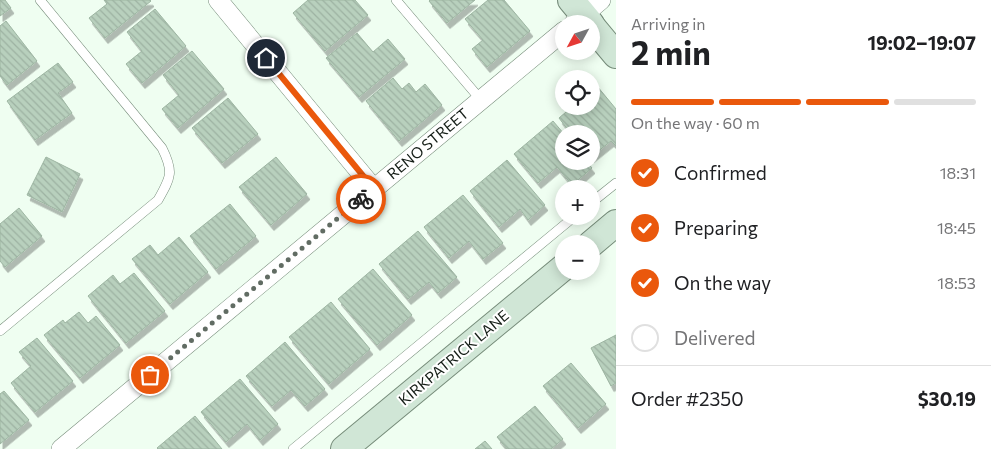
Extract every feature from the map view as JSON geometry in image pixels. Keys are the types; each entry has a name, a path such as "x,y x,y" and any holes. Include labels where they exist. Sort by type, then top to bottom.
{"street":[{"path":"218,0 374,189"},
{"path":"600,37 616,55"},
{"name":"RENO STREET","path":"61,449 555,39"},
{"path":"600,236 616,223"},
{"name":"KIRKPATRICK LANE","path":"344,449 555,274"}],"lane":[{"path":"0,331 158,200 168,181 170,164 162,148 40,0"},
{"path":"396,0 481,100"},
{"path":"600,196 616,183"},
{"path":"293,449 564,225"}],"building":[{"path":"0,0 5,0 11,8 0,16"},
{"path":"104,0 151,1 105,38 89,18 107,4"},
{"path":"308,0 355,0 368,15 325,51 293,13"},
{"path":"430,0 475,0 447,23"},
{"path":"488,0 504,0 530,31 487,67 472,49 483,40 465,19"},
{"path":"155,9 186,46 142,83 126,64 142,51 127,32"},
{"path":"6,21 37,61 7,85 0,76 0,26"},
{"path":"357,33 373,52 388,39 405,59 359,97 326,58"},
{"path":"192,51 224,89 178,128 162,109 179,95 163,75"},
{"path":"58,63 73,82 58,93 72,113 35,140 7,101"},
{"path":"393,78 402,89 409,83 416,92 425,84 442,105 399,141 366,101"},
{"path":"600,90 616,109 616,146 611,141 600,150 600,125 564,125 559,118 562,115 600,115"},
{"path":"228,98 258,134 222,163 192,128"},
{"path":"553,121 556,125 555,169 538,183 514,154"},
{"path":"46,157 80,174 62,212 27,195"},
{"path":"276,157 307,194 271,225 239,187"},
{"path":"507,160 545,205 528,220 520,209 499,227 470,191"},
{"path":"560,170 590,170 578,180 568,180"},
{"path":"463,195 503,243 483,259 469,241 449,258 424,227"},
{"path":"230,204 256,236 216,269 190,236"},
{"path":"19,208 42,236 5,267 0,261 0,224"},
{"path":"418,231 457,277 438,293 429,282 408,299 379,264"},
{"path":"179,237 208,272 170,304 132,259 150,245 158,255"},
{"path":"373,269 412,315 377,345 338,299"},
{"path":"134,273 165,311 126,343 88,296 113,275 120,284"},
{"path":"331,302 370,349 329,384 289,337"},
{"path":"79,312 88,323 96,316 120,345 80,378 44,335 63,320 65,323"},
{"path":"616,335 616,383 611,386 591,348"},
{"path":"37,338 73,381 35,412 11,383 31,366 19,352"},
{"path":"285,342 325,389 305,406 291,390 272,406 246,376"},
{"path":"571,363 606,404 578,428 543,386"},
{"path":"240,379 278,424 260,440 247,424 226,442 201,412"},
{"path":"4,391 29,420 0,444 0,394"},
{"path":"535,406 563,439 551,449 507,449 497,437"},
{"path":"195,416 222,449 157,448"},
{"path":"485,441 492,449 475,449"}],"way so far":[{"path":"150,375 361,199"}],"route":[{"path":"266,58 374,189 361,199"}]}
